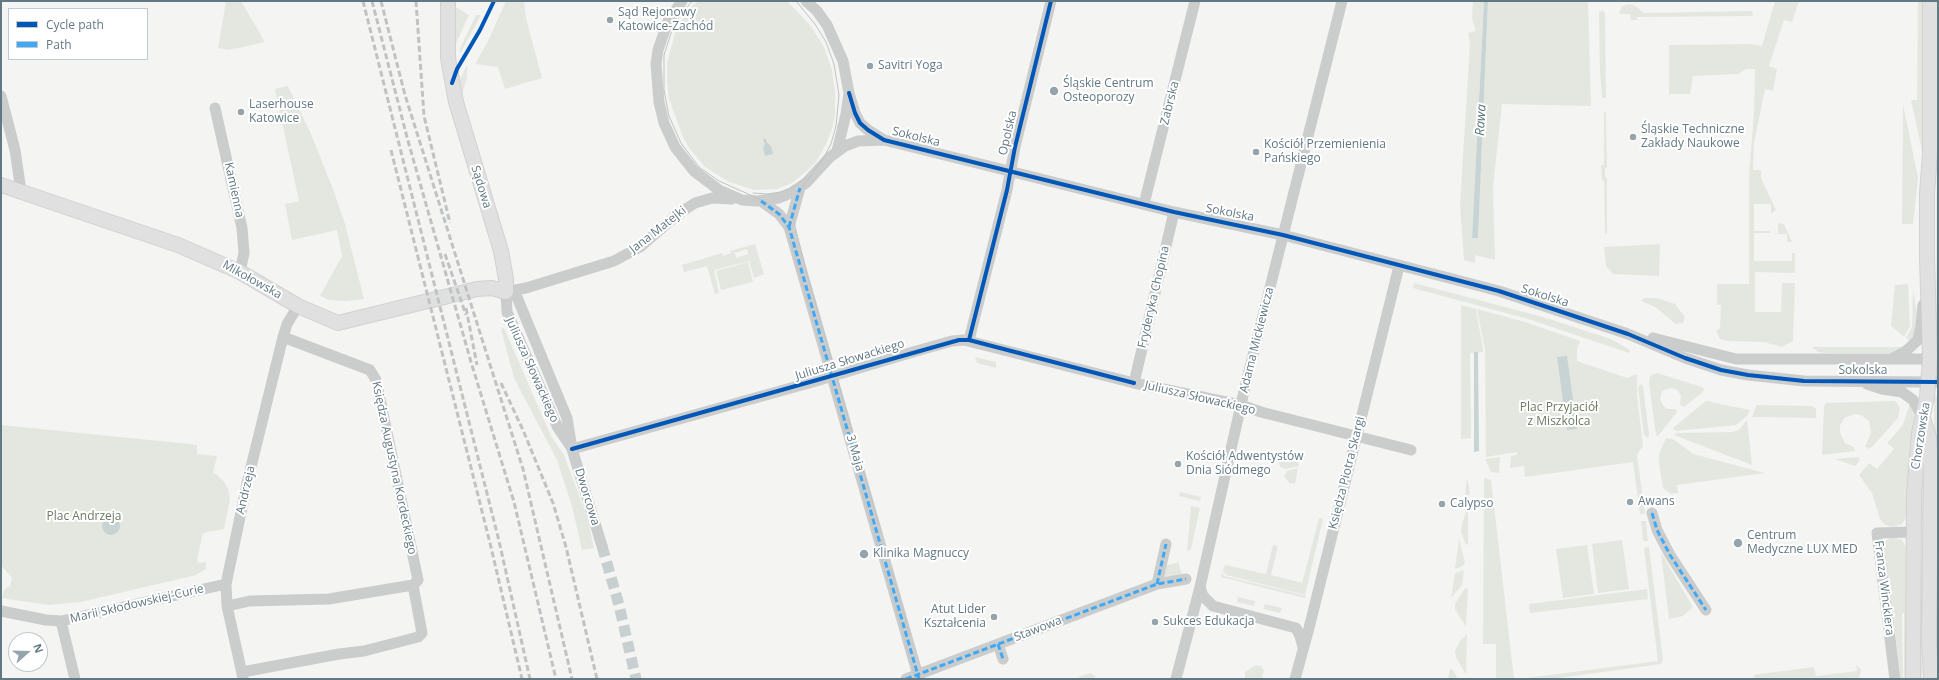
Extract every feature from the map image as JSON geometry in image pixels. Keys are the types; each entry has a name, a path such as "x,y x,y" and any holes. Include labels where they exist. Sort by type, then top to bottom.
{"main road":[{"name":"Sądowa","path":"448,1 447,39 452,83 462,125 501,251 506,279 506,292"},
{"name":"Chorzowska","path":"1913,679 1913,532 1915,470 1919,433 1933,382 1934,359 1927,262 1930,153 1930,1"},
{"name":"Mikołowska","path":"2,189 21,192 178,245 240,272 298,306 338,323 477,289 492,288 506,292"},
{"path":"1923,418 1930,436 1931,679"}],"street":[{"path":"682,1 668,21 658,50 656,83 664,123 675,147 694,171 719,190 742,200"},
{"path":"789,227 800,188 809,181 837,150 845,121 849,93 843,61 837,44 823,19 806,1"},
{"name":"Opolska","path":"969,340 1051,1"},
{"name":"Zabrska","path":"1144,204 1196,1"},
{"name":"Adama Mickiewicza","path":"1176,679 1200,587 1241,405 1342,1"},
{"name":"Sokolska","path":"849,93 853,108 860,123 884,140"},
{"path":"1,96 15,150 21,192"},
{"name":"Kamienna","path":"215,108 242,228 244,253 240,272"},
{"name":"Sokolska","path":"837,150 858,141 884,140 1174,212 1283,235 1499,292 1628,334 1685,358 1721,370 1788,380 1933,382"},
{"name":"Jana Matejki","path":"506,292 568,276 620,258 640,247 678,214 698,202 718,198 761,201 782,196 800,188"},
{"name":"3 Maja","path":"761,201 779,214 789,227 919,677"},
{"name":"Fryderyka Chopina","path":"1134,383 1174,212"},
{"path":"1891,360 1906,351 1918,340 1921,326 1927,262"},
{"name":"Księdza Piotra Skargi","path":"1295,679 1400,266"},
{"name":"Juliusza Słowackiego","path":"506,292 517,298 524,313 567,418 572,449"},
{"name":"Juliusza Słowackiego","path":"506,292 507,312 558,428 572,449"},
{"name":"Andrzeja","path":"243,675 227,606 226,584 248,480 282,337 287,324 298,306"},
{"name":"Sokolska","path":"1628,334 1646,336 1736,359 1934,359"},
{"name":"Księdza Augustyna Kordeckiego","path":"282,337 370,370 376,380 418,580 413,585"},
{"name":"Juliusza Słowackiego","path":"572,449 721,408 943,343 969,340 1134,383 1241,405 1261,412 1411,450"},
{"path":"1859,381 1882,389 1902,392 1912,400 1923,418"},
{"name":"Dworcowa","path":"572,449 602,546"},
{"path":"1652,513 1670,555 1689,587 1706,610"},
{"name":"Franza Wincklera","path":"1896,679 1877,533 1913,532"},
{"path":"1157,584 1166,544"},
{"name":"Stawowa","path":"906,679 919,677 998,644 1157,584 1186,579"},
{"name":"Marii Skłodowskiej-Curie","path":"1,611 46,620 61,620 226,584"},
{"path":"227,606 250,601 329,599 413,585 422,633 418,637 364,651 331,655 243,675"},
{"path":"1200,587 1203,596 1213,606 1296,628 1303,648"},
{"path":"61,620 75,679"},
{"path":"998,644 1003,659"}],"green space":[{"path":"226,1 241,1 265,42 229,50 218,48"},
{"path":"506,1 524,1 526,18 542,78 505,89 498,67 475,64 488,41"},
{"path":"698,1 787,1 810,25 824,47 832,70 835,93 835,115 832,129 816,162 792,183 776,189 755,190 729,182 705,167 689,148 683,137 669,99 667,63 676,30 689,9"},
{"path":"1473,1 1484,1 1472,238 1478,237 1488,1 1588,1 1591,106 1502,104 1493,186 1495,260 1475,255 1475,263 1464,260 1460,206 1470,43 1468,33 1476,31 1472,18"},
{"path":"1775,1 1799,1 1792,22 1784,20 1769,66 1777,69 1773,91 1765,89 1754,144 1753,170 1761,170 1761,178 1776,210 1771,214 1771,204 1754,204 1754,231 1770,231 1771,233 1754,233 1754,261 1792,261 1792,253 1795,253 1795,273 1755,272 1755,312 1781,312 1782,283 1795,283 1793,341 1782,347 1764,342 1727,341 1720,339 1716,331 1720,328 1721,305 1717,305 1717,284 1749,284 1749,176 1754,113 1755,69 1746,69 1738,74 1693,76 1690,94 1669,94 1669,45 1753,44 1762,46"},
{"path":"1918,1 1924,1 1923,155 1911,100 1917,100"},
{"path":"1937,1 1938,345 1936,345"},
{"path":"1630,4 1637,7 1643,13 1752,11 1753,16 1637,17 1637,20 1631,20 1630,14 1619,14 1622,6"},
{"path":"456,7 469,15 454,48 455,8"},
{"path":"1602,10 1605,13 1606,98 1602,98 1600,73 1599,13"},
{"path":"476,15 480,15 480,17 461,52 459,51"},
{"path":"467,65 467,77 461,98 460,80"},
{"path":"288,86 311,134 333,189 345,224 364,299 346,301 329,300 320,296 342,256 337,230 292,240 285,204 299,201 275,89"},
{"path":"1903,104 1918,178 1913,224 1902,224"},
{"path":"1604,112 1606,112 1607,168 1605,168 1605,177 1607,178 1607,234 1605,233 1604,180 1602,180 1601,165 1604,165"},
{"path":"1778,223 1784,224 1792,242 1787,242 1787,234 1778,234"},
{"path":"755,244 764,274 754,278 749,261 714,270 719,293 715,294 707,266 684,272 682,265 722,253 723,256 731,253 730,251","holes":["747,249 748,254 736,258 735,253"]},
{"path":"1660,244 1659,276 1613,274 1606,266 1604,247"},
{"path":"748,262 753,282 721,290 716,271"},
{"path":"1414,283 1543,317 1611,339 1630,350 1629,353 1528,319 1413,288"},
{"path":"1908,284 1910,326 1904,337 1891,326 1895,285"},
{"path":"1913,289 1918,321 1915,336 1911,342 1906,338 1912,327"},
{"path":"1644,298 1656,298 1675,304 1685,317 1683,323 1676,324 1655,307 1641,301"},
{"path":"1461,305 1476,309 1483,352 1470,353 1471,438 1461,439"},
{"name":"Plac Przyjaciół z Miszkolca","path":"1477,309 1525,322 1580,341 1577,349 1577,361 1627,378 1637,374 1637,394 1643,447 1637,456 1645,513 1640,514 1633,462 1525,477 1524,466 1510,468 1511,456 1517,455 1517,452 1486,457 1485,350"},
{"path":"504,328 551,436 564,455 587,517 594,548 582,550 572,506 557,460 514,378 501,329"},
{"path":"1812,347 1905,347 1890,353 1827,353 1818,352"},
{"path":"975,357 996,362 996,368 977,363"},
{"path":"1657,373 1702,387 1704,389 1703,392 1684,407 1680,405 1681,395 1676,389 1670,388 1662,391 1660,399 1663,406 1668,409 1676,409 1677,412 1658,436 1656,435 1649,383 1650,376"},
{"path":"1641,384 1643,386 1649,434 1648,438 1644,435 1638,387"},
{"path":"1934,396 1938,396 1938,679 1936,679"},
{"path":"1706,401 1750,410 1747,416 1736,425 1675,431 1673,428"},
{"path":"1894,401 1900,409 1898,418 1872,447 1868,449 1865,446 1871,433 1869,421 1861,415 1855,414 1844,418 1840,426 1840,432 1845,443 1854,447 1855,451 1822,455 1824,407 1826,403"},
{"path":"1910,403 1915,418 1909,476 1908,515 1902,524 1894,527 1885,525 1880,519 1872,493 1859,475 1869,463 1877,469 1894,449 1887,443 1903,425"},
{"path":"1756,406 1812,406 1816,409 1816,418 1752,417"},
{"path":"1747,420 1752,465 1674,435 1676,433 1732,432 1739,430"},
{"name":"Plac Andrzeja","path":"1,425 197,445 197,454 217,456 213,473 224,482 228,489 230,499 224,529 203,533 197,560 199,563 206,562 206,569 196,575 81,602 48,605 2,598 4,590 10,586 12,578 1,565"},
{"path":"1666,438 1673,439 1693,454 1765,473 1677,485 1678,493 1671,494 1663,488 1659,463 1659,454"},
{"path":"1500,457 1499,473 1491,472 1485,459"},
{"path":"1858,457 1860,460 1855,466 1835,459"},
{"path":"1283,459 1298,462 1299,466 1286,469 1280,467 1279,463"},
{"path":"1925,460 1925,519 1922,519 1921,539 1922,679 1920,679 1919,510 1922,461"},
{"path":"1298,468 1295,484 1289,483 1284,476 1287,471"},
{"path":"1467,478 1470,493 1464,505"},
{"path":"1484,478 1491,480 1514,679 1496,679 1496,644 1483,644"},
{"path":"1180,492 1201,497 1200,501 1179,496"},
{"path":"1191,506 1200,508 1191,549 1187,552"},
{"path":"1468,506 1468,544 1466,545 1461,532"},
{"path":"1319,518 1323,519 1305,595 1226,575 1223,571 1225,565 1266,574 1273,545 1278,546 1271,575 1302,583"},
{"path":"1641,521 1646,521 1648,541 1643,541"},
{"path":"1892,537 1902,540 1907,549 1907,679 1905,679 1904,675 1904,613 1902,613 1903,679 1901,679 1884,548 1885,541"},
{"path":"1459,539 1465,563 1463,566 1455,569"},
{"path":"1622,540 1629,589 1598,593 1592,544"},
{"path":"1587,545 1594,594 1563,598 1556,549"},
{"path":"1649,547 1663,660 1661,664 1552,679 1519,679 1658,661 1644,548"},
{"path":"1661,553 1693,607 1683,616 1669,619"},
{"path":"1178,562 1183,577 1172,580 1161,576 1162,567"},
{"path":"1464,570 1462,585 1451,598 1455,573"},
{"path":"1222,572 1224,576 1306,596 1305,598 1221,577"},
{"path":"1465,588 1468,589 1466,627 1455,609 1455,604"},
{"path":"1647,589 1648,599 1530,613 1529,604"},
{"path":"1238,597 1255,601 1254,606 1237,602"},
{"path":"1265,604 1282,608 1280,613 1263,609"},
{"path":"1467,634 1465,673 1456,657 1455,651 1460,641"},
{"path":"1856,664 1861,670 1859,679 1756,679 1753,675 1814,667 1816,676 1857,671"},
{"path":"1256,665 1261,666 1264,670 1262,678 1245,679 1245,672"},
{"path":"1450,669 1453,670 1458,679 1448,679"},
{"path":"1090,673 1095,676 1095,679 1073,679"}],"water":[{"name":"Rawa","path":"1484,1 1488,1 1478,238 1472,238"},
{"path":"763,139 766,139 767,143 771,146 773,154 765,156 763,148 765,144"},
{"path":"1474,352 1478,352 1479,451 1474,452"},
{"path":"1567,356 1577,429 1567,430 1557,357"},
{"path":"111,517 117,520 120,526 117,532 111,535 105,532 102,526 105,520"}],"tunnel":[{"path":"602,546 619,605 636,679"}],"tram line":[{"path":"692,1 674,24 664,55 664,90 669,116 681,143 699,167 719,181 766,202 775,210 785,223 916,679"},
{"path":"796,1 815,24 826,42 834,64 839,95 836,126 831,144 823,159 798,193 793,218 807,274 879,525"},
{"path":"753,193 767,194 781,192 794,187 805,178"},
{"path":"891,569 910,635"}],"railway":[{"path":"363,1 499,541 530,679"},
{"path":"372,1 408,141 471,362 514,502 556,679"},
{"path":"381,1 405,95 523,469 572,679"},
{"path":"416,1 424,116 450,223"},
{"path":"391,150 490,543 522,679"},
{"path":"445,254 466,315"},
{"path":"466,308 477,365"},
{"path":"501,383 523,430 553,503 566,547 597,679"}],"marked path":[{"path":"789,227 800,188"},
{"path":"761,201 779,214 789,227 919,679"},
{"path":"1652,513 1657,530 1670,555 1706,610"},
{"path":"1157,584 1166,544"},
{"path":"906,679 1157,584 1186,579"},
{"path":"998,644 1003,659"}],"cycle path":[{"path":"452,83 457,69 480,30 494,1"},
{"path":"969,340 1007,190 1015,147 1051,1"},
{"path":"849,93 855,113 860,123 884,140 1174,212 1283,235 1499,291 1628,334 1685,358 1721,370 1748,375 1804,381 1938,382"},
{"path":"572,449 959,340 969,340 1134,383"}],"place":[{"name":"Sąd Rejonowy Katowice-Zachód","path":"610,20"},
{"name":"Savitri Yoga","path":"870,66"},
{"name":"Śląskie Centrum Osteoporozy","path":"1054,91"},
{"name":"Laserhouse Katowice","path":"241,112"},
{"name":"Śląskie Techniczne Zakłady Naukowe","path":"1633,137"},
{"name":"Kościół Przemienienia Pańskiego","path":"1256,152"},
{"name":"Kościół Adwentystów Dnia Siódmego","path":"1178,464"},
{"name":"Awans","path":"1630,502"},
{"name":"Calypso","path":"1442,504"},
{"name":"Centrum Medyczne LUX MED","path":"1738,543"},
{"name":"Klinika Magnuccy","path":"864,554"},
{"name":"Atut Lider Kształcenia","path":"994,617"},
{"name":"Sukces Edukacja","path":"1155,622"}]}
